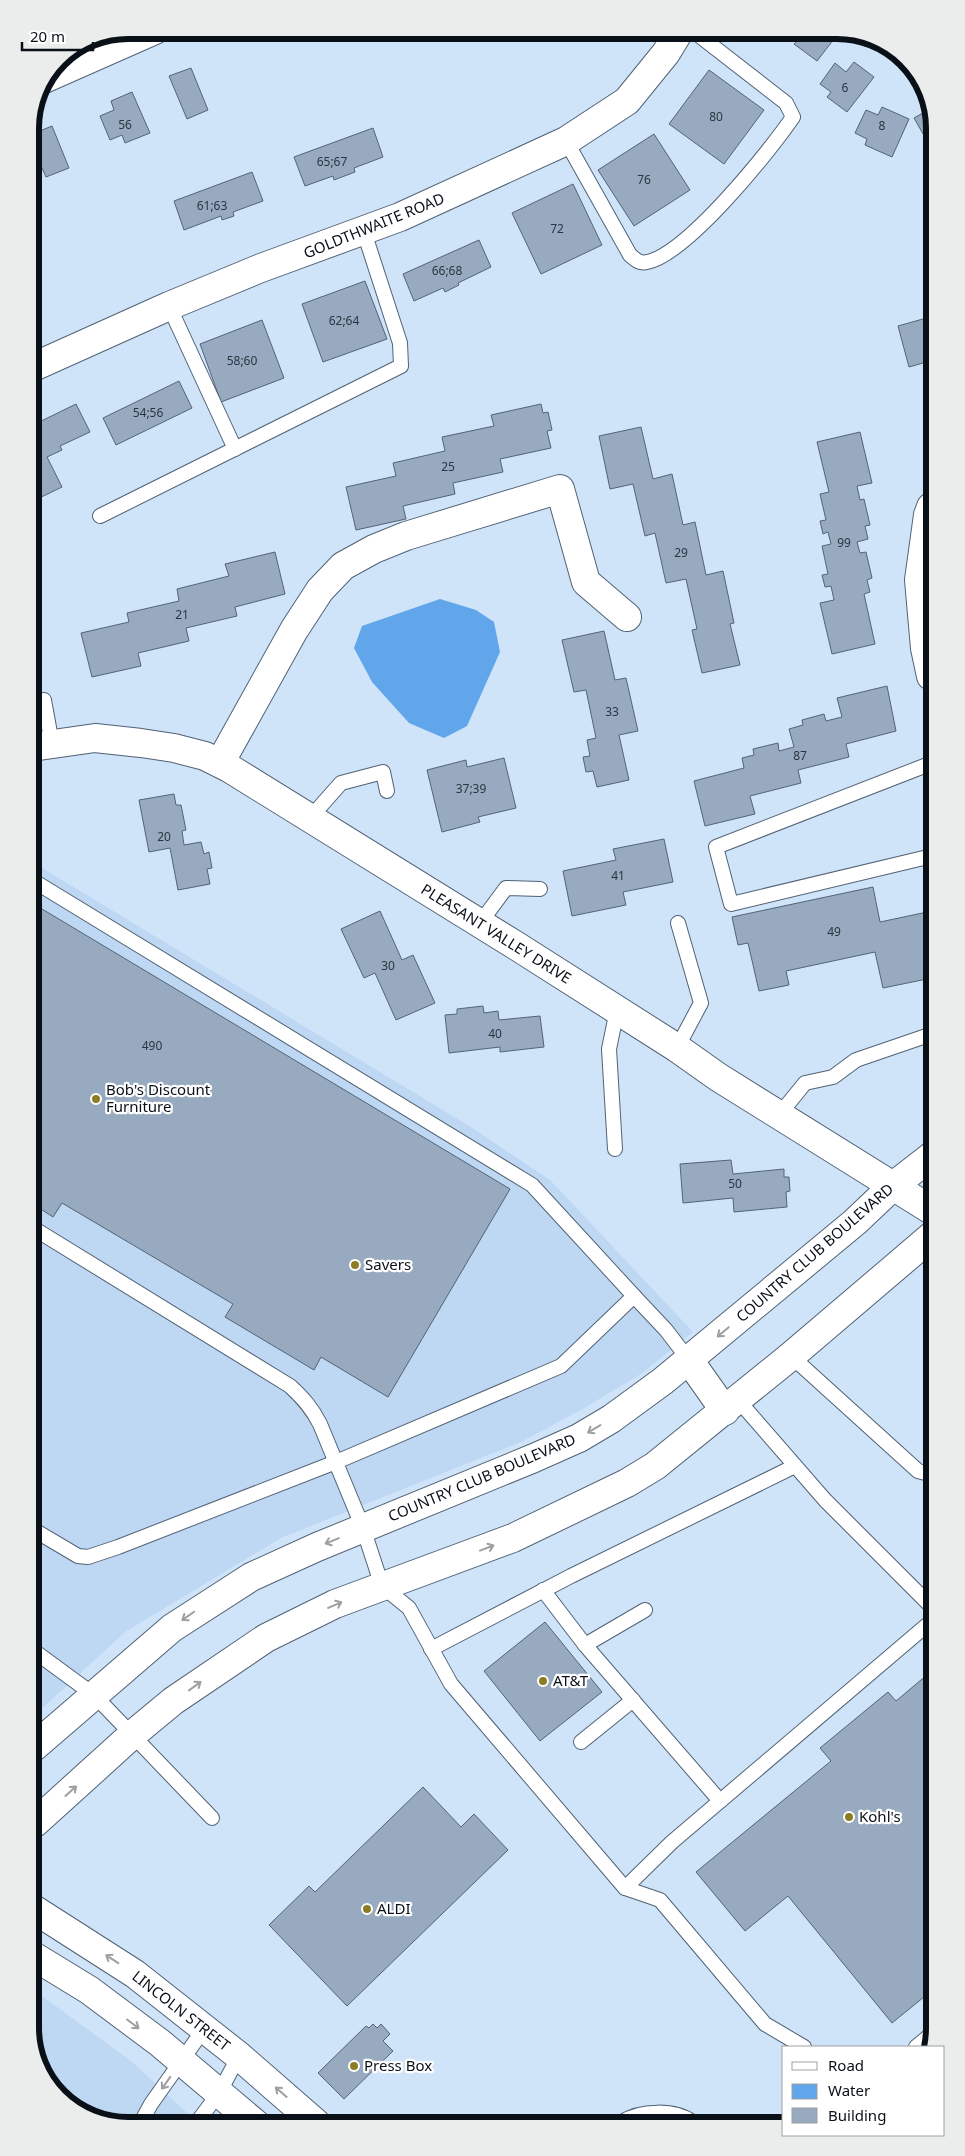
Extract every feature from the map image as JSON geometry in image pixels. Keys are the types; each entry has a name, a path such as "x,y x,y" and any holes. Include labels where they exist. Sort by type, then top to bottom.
{"street":[{"path":"57,73 127,39"},
{"name":"GOLDTHWAITE ROAD","path":"39,364 169,306 261,268 364,232 566,141 627,101 666,53 675,39"},
{"path":"220,763 294,630 320,590 343,566 374,549 406,536 560,490 586,582 627,617"},
{"path":"926,529 919,580 926,653"},
{"name":"PLEASANT VALLEY DRIVE","path":"42,746 95,738 174,748 220,763 480,923 677,1048 718,1077 926,1207"},
{"name":"COUNTRY CLUB BOULEVARD","path":"39,1743 172,1628 196,1610 251,1577 362,1528 579,1438 638,1400 855,1222 893,1186 926,1160"},
{"path":"39,1819 132,1735 217,1669 266,1638 335,1604 513,1538 627,1483 655,1466 791,1356 926,1241"},
{"path":"689,1360 731,1405"},
{"name":"LINCOLN STREET","path":"39,1913 135,1974 239,2056 309,2117"},
{"path":"39,1959 89,1990 181,2061 248,2117"}],"lane":[{"path":"566,141 630,255 637,262 646,262 670,250 714,213 793,117 786,102 704,39"},
{"path":"100,516 401,366 400,342 364,232"},
{"path":"169,306 235,449"},
{"path":"39,701 44,700 42,746"},
{"path":"926,765 716,847 731,904 926,857"},
{"path":"310,818 341,782 383,772 387,791"},
{"path":"39,884 532,1185 666,1330 689,1360"},
{"path":"480,923 506,888 540,889"},
{"path":"677,1048 701,1003 678,923"},
{"path":"615,1149 609,1049 617,1010"},
{"path":"779,1115 805,1083 832,1077 856,1060 926,1036"},
{"path":"39,1232 290,1386 313,1409 362,1528 382,1586 408,1608 450,1684 625,1888 660,1900 765,2024 802,2046"},
{"path":"39,1533 78,1556 88,1557 102,1554 336,1462 561,1366 634,1296"},
{"path":"791,1356 918,1471 926,1473"},
{"path":"731,1405 795,1466 825,1500 926,1602"},
{"path":"431,1649 543,1590 795,1466"},
{"path":"543,1590 586,1645 720,1801"},
{"path":"586,1645 645,1610"},
{"path":"625,1888 672,1842 926,1626"},
{"path":"39,1655 94,1694 212,1818"},
{"path":"581,1742 633,1700"},
{"path":"144,2117 204,2029"},
{"path":"201,2117 219,2093 239,2056"},
{"path":"638,2117 648,2114 674,2113 682,2117"}],"shaded area":[{"path":"39,866 471,1127 550,1180 693,1332 641,1374 586,1407 523,1441 281,1538 125,1632 39,1711"},
{"path":"39,1994 131,2061 191,2117 110,2116 88,2108 73,2099 57,2083 43,2057 39,2034"}],"water":[{"path":"440,599 476,610 494,622 500,652 467,726 444,738 409,723 372,682 354,648 362,626"}],"building":[{"path":"795,39 834,39 817,61 794,44 797,41"},
{"path":"854,62 874,77 847,112 827,97 831,92 820,84 835,63 846,72"},
{"path":"191,68 208,110 187,119 169,76"},
{"path":"709,70 764,110 724,164 669,124"},
{"path":"132,92 150,133 125,143 122,135 110,140 100,116 114,110 111,101"},
{"path":"882,107 909,119 892,157 865,145 867,139 855,133 866,110 878,115"},
{"path":"924,112 926,139 914,118"},
{"path":"52,126 69,168 46,177 42,168 39,169 39,131"},
{"path":"373,128 383,157 354,168 355,172 334,180 333,176 305,186 294,157"},
{"path":"654,134 690,190 634,226 598,170"},
{"path":"252,172 263,201 233,212 234,216 222,220 221,216 184,230 174,201"},
{"path":"573,184 602,245 541,274 512,213"},
{"path":"479,240 491,267 458,283 459,285 445,292 443,288 414,301 403,274"},
{"path":"365,281 387,339 323,362 302,304"},
{"path":"926,318 926,362 909,367 898,326"},
{"path":"262,320 284,378 221,402 200,344"},
{"path":"179,381 192,408 116,445 103,418"},
{"path":"76,404 90,432 60,446 62,450 47,457 62,487 39,498 39,422"},
{"path":"541,404 543,413 548,412 552,430 547,431 551,448 500,459 503,472 453,483 455,494 403,506 406,519 356,530 346,487 396,476 393,463 445,451 442,437 494,426 491,415"},
{"path":"641,427 653,479 672,474 683,525 695,522 706,575 723,571 734,623 730,624 740,665 702,673 692,630 697,629 686,579 666,583 655,533 645,536 633,484 610,489 599,436"},
{"path":"860,432 872,483 857,486 860,500 864,499 870,525 865,526 868,539 857,542 860,553 866,552 872,578 867,580 870,592 864,594 875,644 832,654 820,603 834,600 831,586 825,587 822,575 828,574 822,546 831,544 828,532 823,534 820,521 826,520 820,494 829,492 817,442"},
{"path":"275,552 285,594 235,607 237,616 186,628 189,641 138,653 141,666 92,677 81,633 129,622 127,613 179,601 177,589 229,576 225,564"},
{"path":"604,631 615,680 626,678 638,731 619,735 629,780 597,787 593,771 586,772 583,757 590,756 587,740 596,738 586,690 574,692 562,640"},
{"path":"887,686 896,731 846,744 849,757 798,770 801,783 750,796 755,814 705,826 694,781 744,768 742,758 754,755 753,749 778,743 779,751 794,747 789,729 803,725 802,720 824,714 826,721 842,717 837,698"},
{"path":"504,758 516,808 478,817 480,822 442,832 427,770 466,760 467,767"},
{"path":"174,794 176,805 181,805 186,830 182,831 184,845 201,842 204,854 209,852 212,868 207,869 210,884 178,890 170,848 149,852 139,800"},
{"path":"664,839 673,882 623,892 626,905 572,916 563,871 616,860 613,849"},
{"path":"873,887 880,922 926,912 926,979 883,988 875,952 786,971 789,985 759,991 748,943 738,945 732,917"},
{"path":"39,907 510,1189 388,1397 321,1357 314,1370 225,1317 233,1304 62,1203 53,1217 39,1208"},
{"path":"380,911 402,960 413,955 435,1003 396,1020 375,973 364,978 341,929"},
{"path":"483,1006 484,1013 498,1011 499,1020 540,1016 544,1047 500,1052 500,1047 449,1053 445,1015 457,1014 457,1009"},
{"path":"731,1160 733,1174 784,1169 784,1177 789,1177 790,1191 786,1192 787,1207 734,1212 733,1198 683,1203 680,1164"},
{"name":"AT&T","path":"545,1622 602,1692 540,1741 484,1671"},
{"name":"Kohl's","path":"926,1676 926,1995 892,2023 788,1896 745,1931 696,1872 831,1761 820,1748 888,1692 896,1701"},
{"name":"ALDI","path":"423,1787 461,1827 474,1814 508,1850 347,2006 269,1925 309,1886 315,1892"},
{"path":"373,2024 377,2028 381,2024 390,2034 383,2041 393,2051 344,2099 318,2073 366,2026 369,2028"}],"place":[{"name":"Bob's Discount Furniture","path":"96,1099"},
{"name":"Savers","path":"355,1265"},
{"name":"AT&T","path":"543,1681"},
{"name":"Kohl's","path":"849,1817"},
{"name":"ALDI","path":"367,1909"},
{"name":"Press Box","path":"354,2066"}]}
